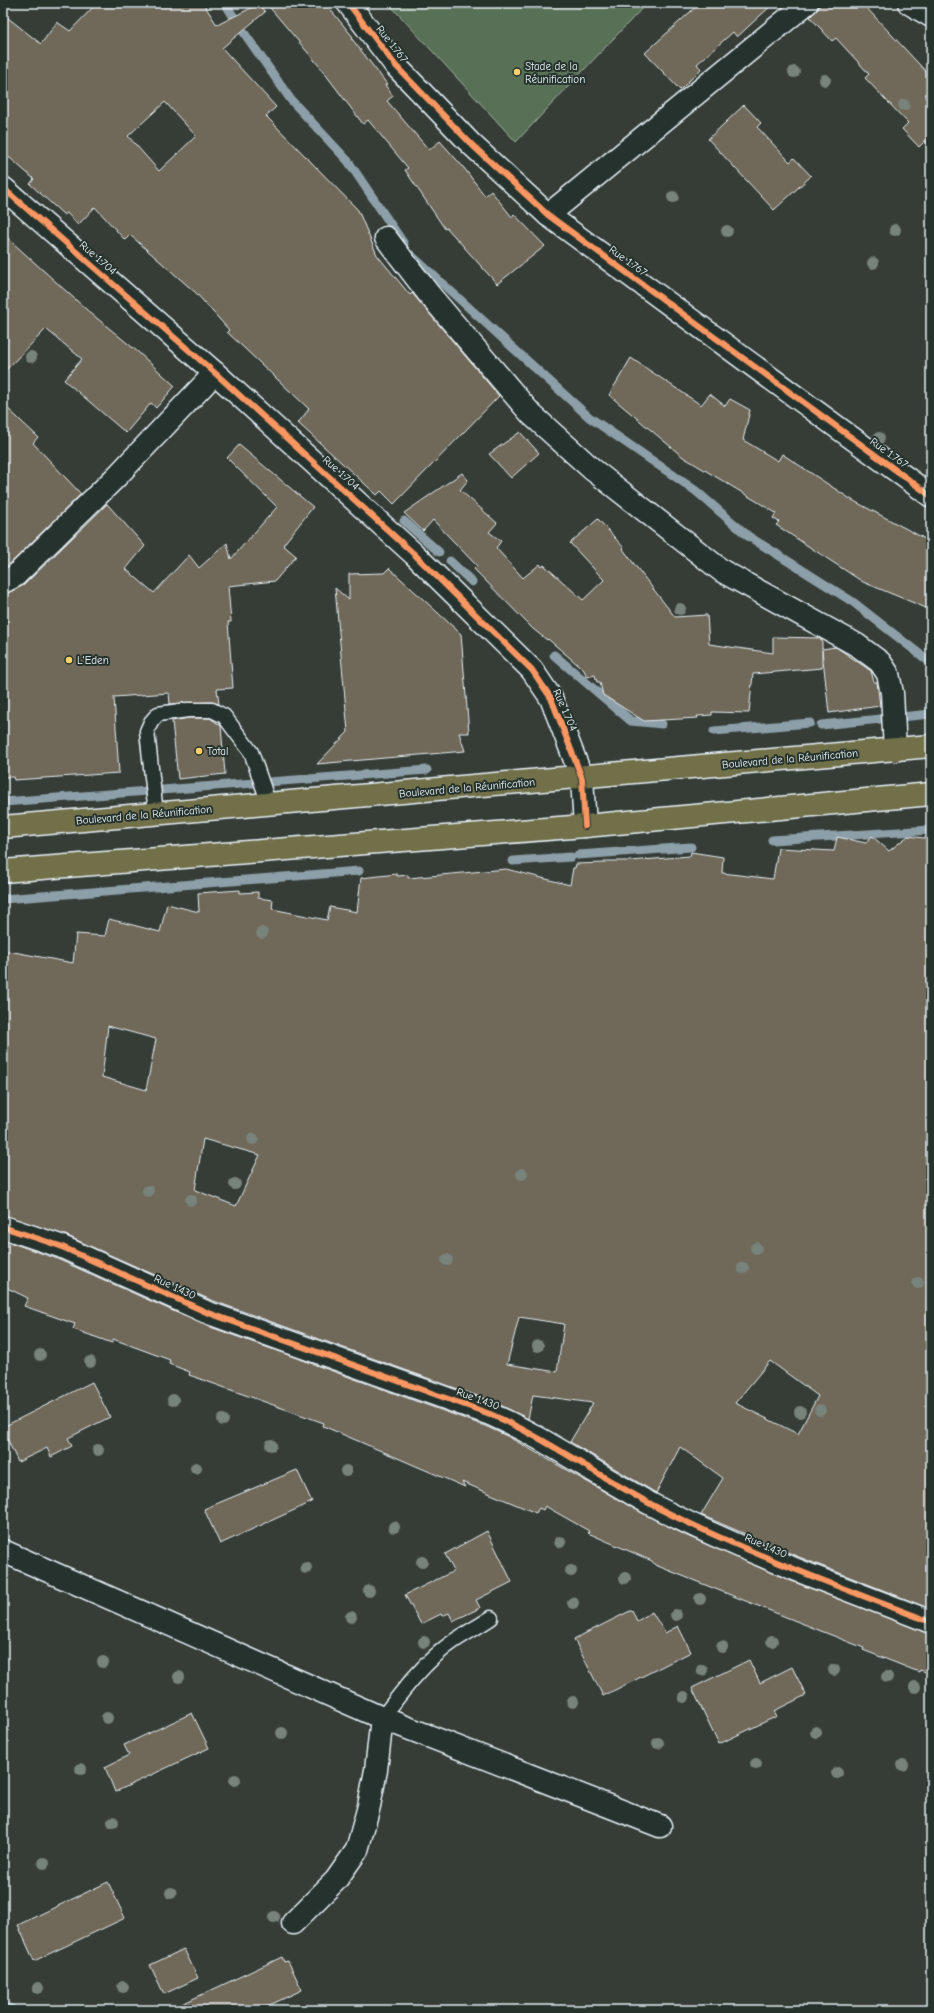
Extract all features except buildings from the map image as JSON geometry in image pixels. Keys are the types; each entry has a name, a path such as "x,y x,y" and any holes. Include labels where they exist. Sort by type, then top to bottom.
{"main road":[{"name":"Boulevard de la Réunification","path":"3,827 582,778 931,746"},
{"path":"3,871 585,826 931,794"}],"street":[{"name":"Rue 1.767","path":"348,3 396,66 472,144 548,215 931,496"},
{"path":"548,215 807,3"},
{"path":"909,3 931,16"},
{"name":"Rue 1.704","path":"3,188 215,373 414,554 532,670 551,698 582,778 585,826"},
{"path":"386,238 428,293 531,414 592,470 722,571 857,645 880,662 888,674 892,693 895,750"},
{"path":"3,582 15,576 117,476 215,373"},
{"name":"Rue 1.430","path":"3,1227 60,1246 206,1312 490,1414 516,1425 658,1508 690,1524 804,1574 931,1622"},
{"path":"3,1551 382,1718 660,1826"},
{"path":"293,1923 336,1880 357,1850 369,1806 376,1770 382,1718"}],"lane":[{"path":"156,814 147,731 151,722 158,714 188,710 212,710 224,716 228,720 251,752 269,804"},
{"path":"382,1718 404,1689 427,1664 453,1641 491,1618"}],"green space":[{"name":"Stade de la Réunification","path":"388,3 647,3 516,142"}],"waterway":[{"path":"225,3 291,100 348,161 404,244"},
{"path":"411,255 589,417 696,491 748,536 853,602 931,663"},
{"path":"404,521 439,552"},
{"path":"450,561 472,582"},
{"path":"554,655 631,721 662,724"},
{"path":"821,725 931,714"},
{"path":"714,731 810,723"},
{"path":"3,802 427,770"},
{"path":"772,840 931,830"},
{"path":"578,855 691,847"},
{"path":"513,861 571,857"},
{"path":"3,899 359,871"},
{"path":"3,2006 13,2010"}],"cycle path":[{"path":"348,3 396,66 471,144 548,215 931,496"},
{"path":"3,188 215,373 414,554 532,670 551,698 582,778 585,826"},
{"path":"3,1227 60,1246 206,1312 490,1414 534,1436 660,1509 693,1525 794,1569 931,1622"}],"place":[{"name":"Stade de la Réunification","path":"517,72"},
{"name":"L'Eden","path":"69,660"},
{"name":"Total","path":"199,751"}]}
